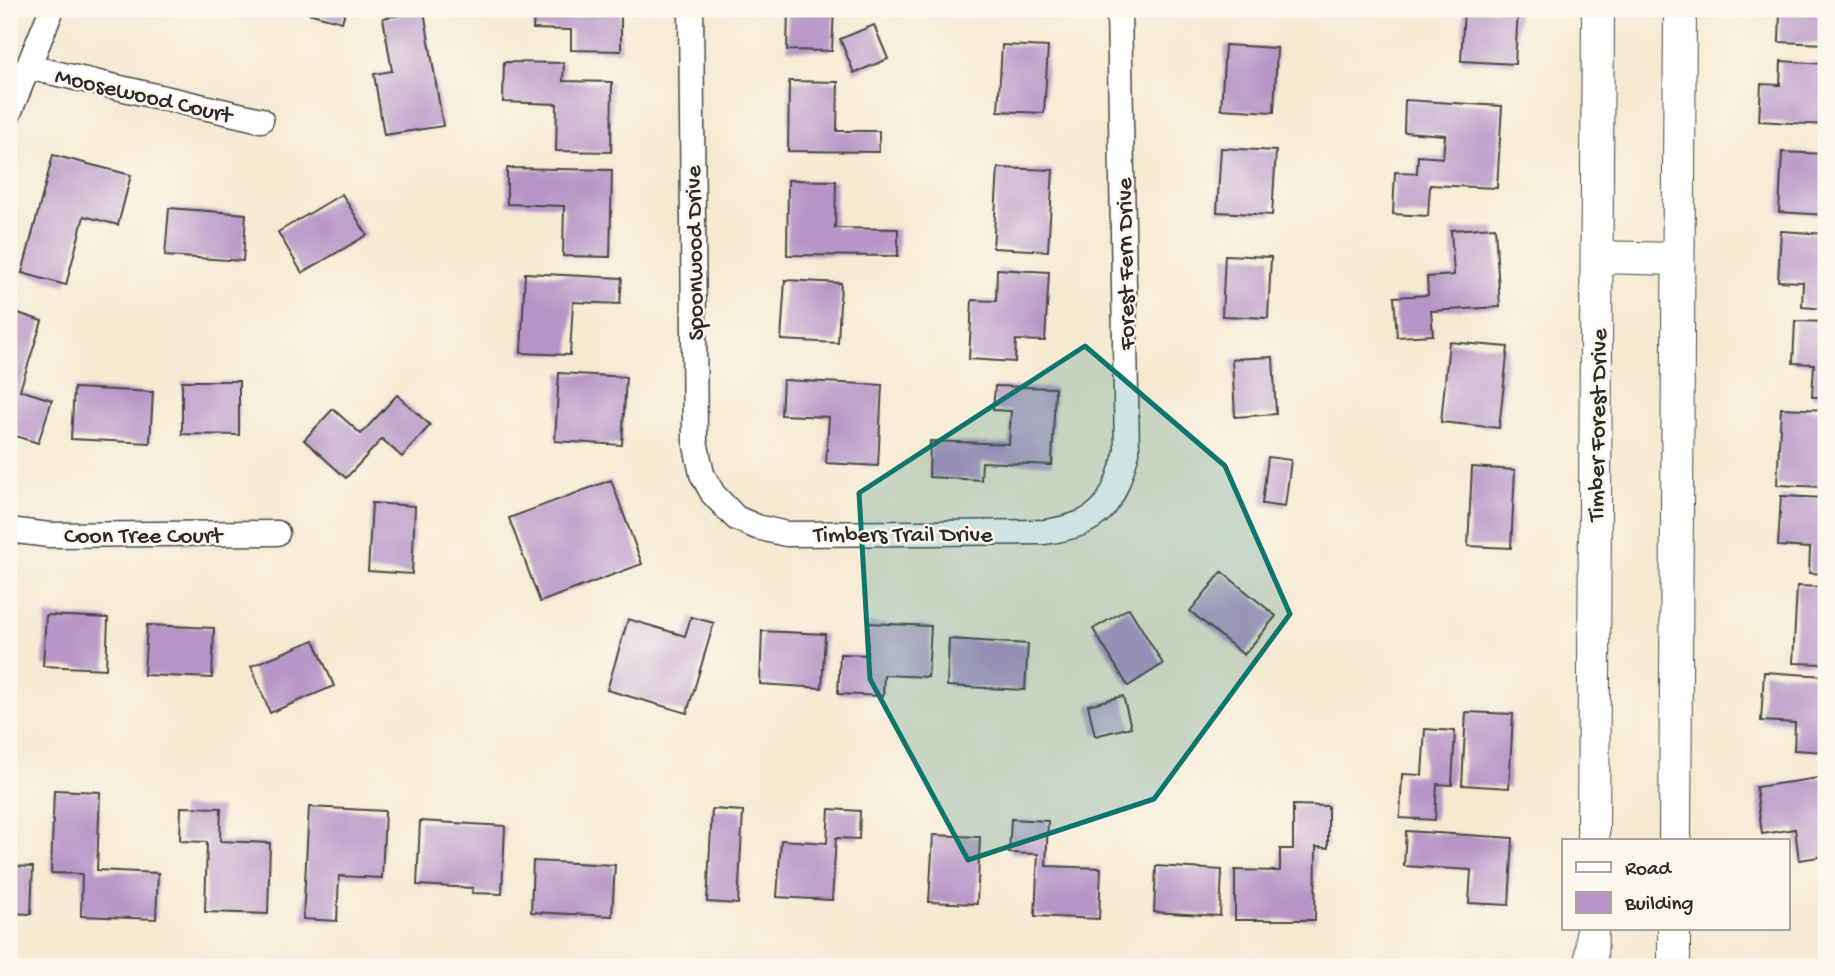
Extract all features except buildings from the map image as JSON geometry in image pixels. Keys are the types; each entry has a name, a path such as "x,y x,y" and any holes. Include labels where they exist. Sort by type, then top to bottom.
{"street":[{"path":"9,113 52,9"},
{"name":"Spoonwood Drive","path":"691,9 695,441 702,474 713,494"},
{"name":"Forest Fern Drive","path":"1101,514 1118,484 1127,452 1119,9"},
{"name":"Timber Forest Drive","path":"1592,839 1598,9"},
{"path":"1675,839 1680,9"},
{"name":"Moosewood Court","path":"28,67 261,120"},
{"path":"1598,257 1678,259"},
{"name":"Timbers Trail Drive","path":"713,494 736,518 786,534 1045,532 1073,528 1101,514"},
{"name":"Coon Tree Court","path":"9,530 49,535 277,533"},
{"path":"1591,967 1592,930"},
{"path":"1674,930 1674,967"}],"highlighted area":[{"path":"1085,346 1225,466 1290,614 1154,799 968,860 870,679 859,493"}]}
